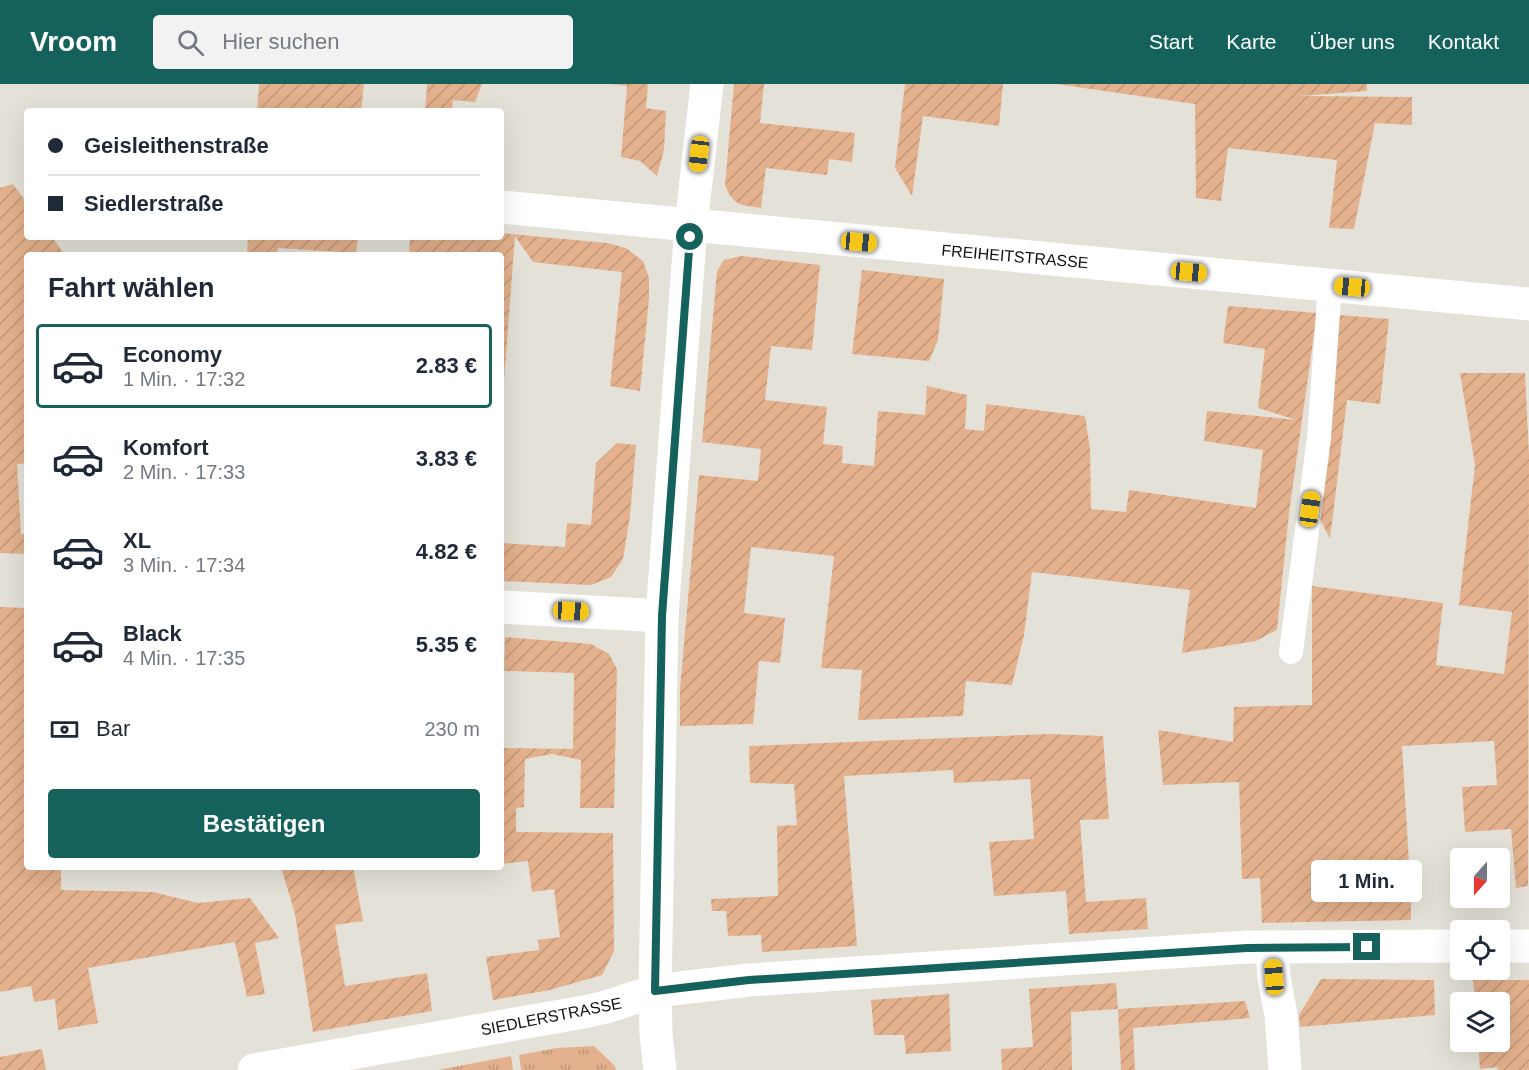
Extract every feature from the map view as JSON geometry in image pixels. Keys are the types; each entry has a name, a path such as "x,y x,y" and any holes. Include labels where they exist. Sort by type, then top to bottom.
{"street":[{"path":"660,1070 655,991 662,616 691,225 707,84"},
{"name":"FREIHEITSTRASSE","path":"504,207 1529,304"},
{"path":"504,607 662,616"},
{"name":"SIEDLERSTRASSE","path":"254,1070 584,1012 655,991 749,980 1272,947 1450,946"},
{"path":"1510,946 1529,946"},
{"path":"1272,947 1274,977 1281,1015 1285,1070"}],"lane":[{"path":"1291,652 1319,438 1330,285"}],"green space":[{"path":"259,84 364,84 361,108 257,108"},
{"path":"427,84 482,84 475,102 453,100 452,108 425,108"},
{"path":"611,84 648,84 646,108 666,111 664,150 657,176 640,161 621,157 627,86"},
{"path":"734,84 764,84 760,123 855,133 852,162 829,159 827,175 766,168 761,208 738,203 731,197 725,185"},
{"path":"905,84 1003,84 999,126 923,116 912,196 895,168"},
{"path":"1056,84 1367,84 1367,91 1300,96 1412,97 1412,125 1375,123 1354,229 1329,228 1337,160 1228,148 1221,201 1196,198 1195,104"},
{"path":"13,184 24,199 24,240 54,240 63,252 24,252 24,463 17,464 24,554 0,553 0,188"},
{"path":"504,233 607,243 626,248 643,261 649,278 640,391 610,386 622,272 533,262 515,236 504,380 504,252 409,252 410,240 504,240"},
{"path":"248,240 358,240 356,252 278,248 277,252 247,252"},
{"path":"741,256 820,265 812,350 771,346 765,400 827,407 823,444 843,446 842,463 874,466 878,411 925,415 927,386 967,395 965,429 984,431 986,404 1085,416 1090,449 1091,509 1126,512 1129,490 1256,508 1263,450 1204,441 1207,411 1297,420 1258,408 1265,349 1223,343 1228,306 1317,313 1289,513 1277,630 1256,641 1182,653 1190,590 1032,572 1024,635 1012,685 966,681 963,716 858,720 862,670 821,668 834,556 751,547 744,613 785,618 780,663 759,661 753,724 680,726 680,689 699,475 758,481 761,449 702,442 717,271 724,260"},
{"path":"862,270 944,279 938,340 929,361 852,354"},
{"path":"1339,315 1389,319 1380,404 1347,400 1330,539 1318,515"},
{"path":"1460,373 1525,373 1529,456 1528,886 1516,888 1511,829 1465,832 1462,787 1497,785 1494,741 1402,746 1411,920 1262,923 1260,878 1242,879 1239,782 1163,785 1158,730 1233,742 1234,707 1312,705 1312,586 1443,603 1436,665 1504,674 1512,612 1459,605 1475,465"},
{"path":"617,443 636,445 630,516 623,559 611,577 591,585 504,581 504,543 565,547 567,523 591,525 596,463"},
{"path":"0,607 24,608 24,870 61,870 61,890 153,892 198,903 250,898 279,938 255,943 265,994 247,997 235,942 88,968 98,1023 58,1030 55,999 34,1002 31,986 0,992"},
{"path":"505,637 591,644 609,654 617,669 614,808 580,808 581,760 552,754 525,759 524,807 516,808 516,832 613,833 614,951 602,975 550,990 493,1000 486,957 539,950 538,940 560,937 554,889 532,892 528,861 504,864 504,748 573,749 574,673 504,671"},
{"path":"1050,734 1103,736 1109,819 1080,820 1086,902 1146,898 1148,929 1069,934 1066,891 994,896 989,842 1034,839 1030,779 954,783 953,770 844,776 857,946 762,952 761,935 728,936 726,911 712,911 711,899 778,896 777,826 797,825 794,784 750,783 749,746"},
{"path":"282,870 354,870 363,921 335,925 345,986 427,973 432,1011 313,1032 295,914"},
{"path":"1321,979 1434,980 1435,1015 1300,1027 1299,1015"},
{"path":"1473,980 1529,980 1529,1070 1498,1070 1497,1067 1480,1069 1479,1052 1510,1052 1510,992 1474,992"},
{"path":"1116,983 1118,1009 1071,1012 1072,1070 1002,1070 1001,1049 1033,1047 1029,989"},
{"path":"949,994 951,1051 906,1054 904,1035 874,1035 871,1000"},
{"path":"1245,1001 1250,1018 1133,1028 1135,1070 1121,1070 1118,1009"},
{"path":"594,1046 615,1066 616,1070 521,1070 519,1055 557,1048"},
{"path":"42,1049 46,1070 0,1070 0,1057"},
{"path":"511,1056 513,1070 438,1070"}],"route":[{"path":"690,237 662,616 655,991 749,980 1247,948 1367,947"}]}
